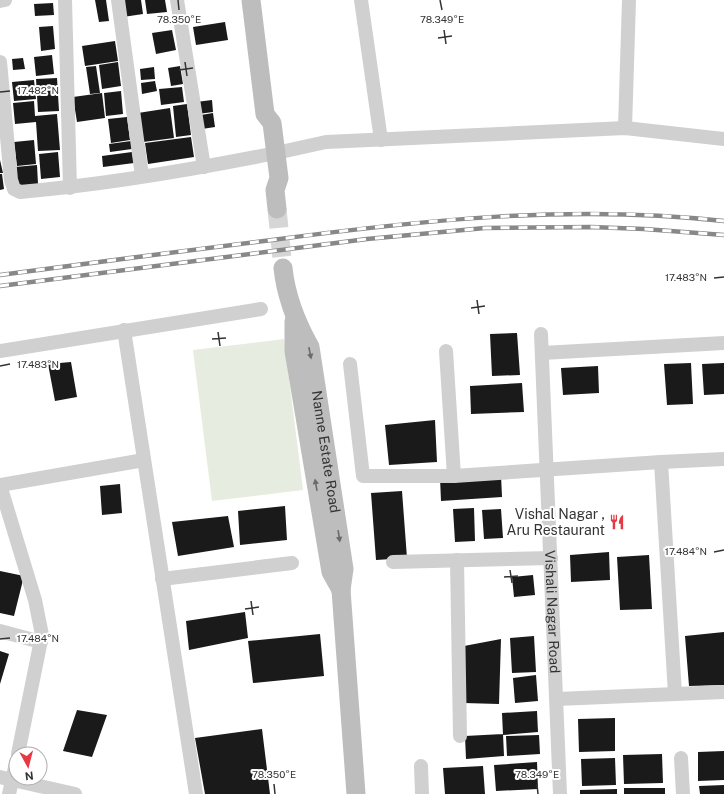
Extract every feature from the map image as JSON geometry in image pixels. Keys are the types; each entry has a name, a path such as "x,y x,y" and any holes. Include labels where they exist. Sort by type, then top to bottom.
{"street":[{"path":"0,1 5,0"},
{"path":"65,0 70,188"},
{"path":"118,0 142,176"},
{"path":"177,0 204,167"},
{"path":"251,0 265,114 272,123 271,154 279,178 275,190 277,209"},
{"path":"361,0 381,140"},
{"path":"625,128 629,0"},
{"path":"0,62 11,180 14,189 20,192 70,188 204,167 326,142 625,128 724,139"},
{"name":"Nanne Estate Road","path":"282,268 284,284 294,317 310,348 344,568 341,590 356,794"},
{"path":"0,351 261,309"},
{"path":"124,330 196,794"},
{"name":"Vishali Nagar Road","path":"541,334 560,794"},
{"path":"542,353 724,343"},
{"path":"446,351 454,476"},
{"path":"350,364 363,476 454,476 661,462 724,460"},
{"path":"20,746 42,635 35,600 0,485 144,460"},
{"path":"661,462 675,694"},
{"path":"393,562 551,558"},
{"path":"456,560 460,736"},
{"path":"162,579 292,563"},
{"path":"0,631 41,642"},
{"path":"557,699 724,692"},
{"path":"681,758 683,794"},
{"path":"421,766 422,794"},
{"path":"7,784 74,794"}],"shaded area":[{"path":"284,339 303,490 212,501 193,350"}],"building":[{"path":"95,0 106,0 109,21 99,22"},
{"path":"120,0 141,0 143,14 123,17"},
{"path":"145,0 165,0 167,12 147,14"},
{"path":"53,3 54,15 35,16 34,4"},
{"path":"225,22 228,40 196,45 193,27"},
{"path":"53,26 55,49 41,51 39,27"},
{"path":"172,30 176,50 156,54 152,33"},
{"path":"115,41 118,61 85,66 82,46"},
{"path":"52,55 54,74 36,76 34,57"},
{"path":"23,58 25,69 13,70 12,59"},
{"path":"118,62 121,86 102,89 99,65"},
{"path":"96,66 100,93 90,94 86,67"},
{"path":"180,66 183,84 171,86 168,68"},
{"path":"154,67 155,79 141,80 140,69"},
{"path":"57,78 59,111 38,112 36,79"},
{"path":"34,80 36,99 14,101 12,82"},
{"path":"155,81 157,91 142,94 141,83"},
{"path":"182,87 184,102 161,105 159,89"},
{"path":"121,91 123,114 106,116 104,93"},
{"path":"102,93 105,118 77,122 73,97"},
{"path":"212,100 213,112 198,114 196,102"},
{"path":"34,101 35,116 57,114 60,150 38,151 36,122 15,124 13,103"},
{"path":"187,104 191,135 176,137 173,106"},
{"path":"170,108 174,138 143,142 138,113"},
{"path":"213,113 215,127 202,129 201,115"},
{"path":"127,117 130,140 111,143 108,119"},
{"path":"191,137 194,157 148,164 145,143"},
{"path":"34,140 36,164 17,166 14,142"},
{"path":"131,141 132,149 110,152 109,144"},
{"path":"58,152 60,177 41,179 39,154"},
{"path":"132,152 134,163 103,167 102,156"},
{"path":"0,160 3,173 0,173"},
{"path":"37,165 38,184 16,186 15,167"},
{"path":"0,174 2,174 4,189 0,190"},
{"path":"517,333 520,375 492,376 490,334"},
{"path":"71,362 77,397 55,401 48,364"},
{"path":"691,363 693,404 667,405 664,364"},
{"path":"724,363 724,394 704,395 702,364"},
{"path":"598,366 599,393 563,395 561,368"},
{"path":"522,383 524,412 471,414 470,386"},
{"path":"435,420 437,462 389,465 385,425"},
{"path":"501,475 502,497 441,501 440,478"},
{"path":"120,484 122,513 102,515 100,486"},
{"path":"402,491 407,558 376,560 371,493"},
{"path":"285,506 287,540 240,545 238,511"},
{"path":"474,508 475,541 455,542 453,509"},
{"path":"501,509 503,538 484,539 482,510"},
{"path":"228,516 234,547 178,556 172,522"},
{"path":"609,552 610,580 571,582 570,555"},
{"path":"649,555 652,609 620,610 617,557"},
{"path":"0,571 24,576 14,616 0,613"},
{"path":"533,575 535,595 514,597 512,577"},
{"path":"245,612 248,638 189,650 186,621"},
{"path":"724,632 724,685 689,686 685,636"},
{"path":"320,634 324,676 253,683 248,641"},
{"path":"534,636 536,672 512,673 510,638"},
{"path":"501,639 499,704 464,703 464,646"},
{"path":"0,651 9,654 0,684"},
{"path":"536,675 538,701 515,703 513,678"},
{"path":"77,710 107,715 92,757 63,751"},
{"path":"537,711 538,732 503,735 502,713"},
{"path":"615,718 615,751 579,752 578,719"},
{"path":"262,729 270,794 205,794 195,738"},
{"path":"503,734 504,756 466,759 465,736"},
{"path":"539,735 540,754 507,756 506,736"},
{"path":"724,751 724,780 698,781 698,752"},
{"path":"662,754 663,783 624,784 623,755"},
{"path":"615,758 616,785 582,786 581,759"},
{"path":"537,762 538,789 496,791 494,765"},
{"path":"483,766 485,794 445,794 443,768"},
{"path":"724,785 724,794 700,794 699,786"},
{"path":"624,788 665,788 665,794 624,794"},
{"path":"617,789 617,794 580,794 580,790"}],"tunnel":[{"path":"277,209 283,268"}],"railway":[{"path":"0,275 385,226 441,221 554,214 667,216 724,221"},
{"path":"0,286 367,239 485,228 591,227 724,235"}],"place":[{"name":"Vishal Nagar , Aru Restaurant","path":"617,522"}]}
